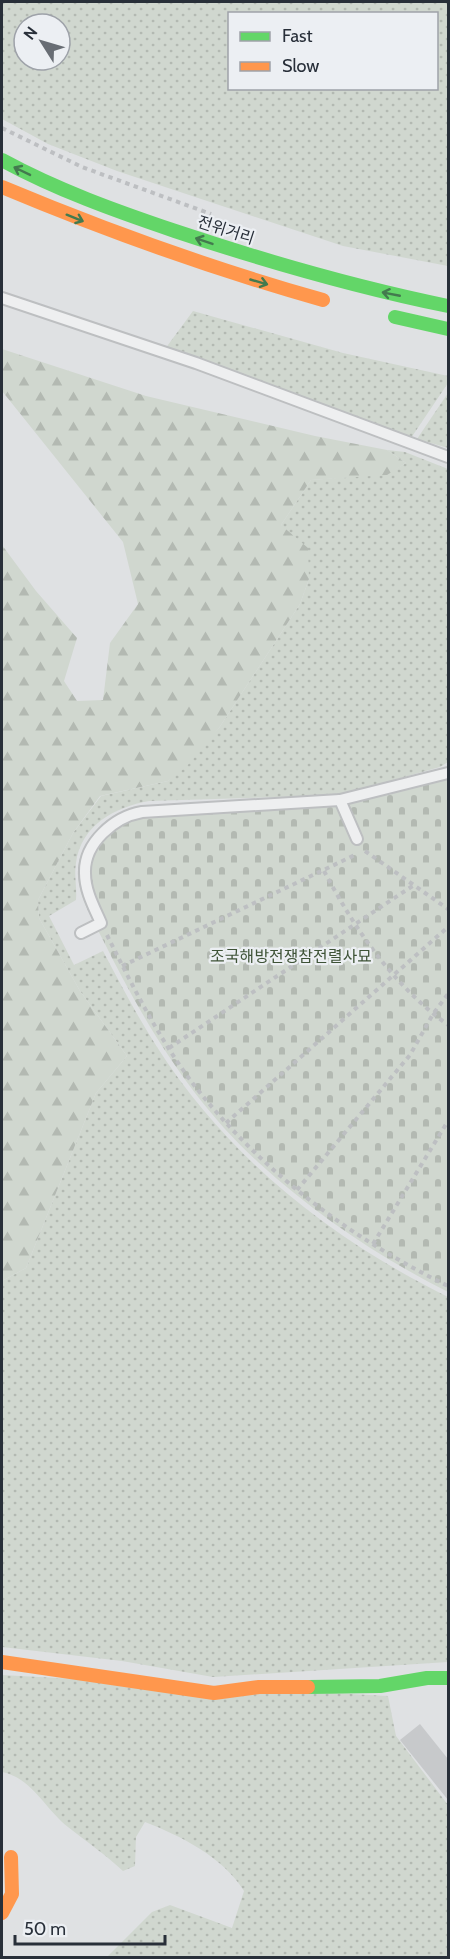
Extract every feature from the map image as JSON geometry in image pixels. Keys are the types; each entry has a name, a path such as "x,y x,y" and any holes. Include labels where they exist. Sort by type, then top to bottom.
{"main road":[{"name":"전위거리","path":"2,160 22,172 121,212 238,252 360,288 448,306"},
{"path":"2,187 110,232 231,274 342,305"},
{"path":"385,315 448,329"},
{"path":"2,1662 214,1693 259,1687 380,1686 428,1678 448,1678"},
{"path":"2,1913 12,1894 11,1857"}],"lane":[{"path":"2,298 196,363 448,457"},
{"path":"81,933 101,923 88,892 86,861 99,838 124,818 142,812 340,800 448,772"},
{"path":"340,800 357,839"}],"path":[{"path":"2,128 82,167 214,215"},
{"path":"357,839 364,851 448,909"},
{"path":"122,966 364,851"},
{"path":"324,871 353,925 393,975 433,1014 448,1025"},
{"path":"169,1048 414,885"},
{"path":"101,923 122,966 169,1048 194,1084 226,1123 261,1160 297,1190 373,1244 448,1286"},
{"path":"226,1123 448,927"},
{"path":"297,1190 410,1056 433,1014 448,994"},
{"path":"373,1244 448,1121"}],"green space":[{"path":"2,2 448,2 448,266 343,246 117,171 48,144 2,119"},
{"path":"193,311 343,353 448,376 448,383 411,438 165,349"},
{"path":"2,349 146,396 315,436 387,450 406,463 387,475 311,480 281,525 308,548 309,579 300,604 219,728 187,766 168,781 100,796 73,833 38,900 39,918 80,991 127,1056 96,1093 26,1268 2,1281 2,545 36,591 77,638 64,681 77,701 103,700 110,643 138,604 123,542 2,391"},
{"path":"448,393 448,448 417,439"},
{"path":"387,450 405,452 448,469 448,762 440,767 340,795 149,801 124,808 102,820 85,838 76,863 76,900 49,916 74,965 103,951 157,1047 185,1088 250,1160 323,1222 363,1249 448,1297 448,1662 213,1677 122,1661 2,1647 2,1281 26,1268 96,1093 127,1056 80,991 39,918 38,900 73,833 101,796 168,781 219,728 300,604 309,579 281,525 311,480 387,474 406,463"},
{"name":"조국해방전쟁참전렬사묘","path":"448,769 448,1292 349,1234 302,1200 258,1162 211,1113 170,1058 118,970 81,894 78,877 82,853 94,834 112,818 133,807 340,797"},
{"path":"2,1675 388,1696 396,1736 448,1805 448,1957 107,1957 152,1912 170,1905 232,1928 244,1891 225,1868 213,1858 187,1841 145,1822 136,1837 135,1866 123,1871 60,1820 30,1787 13,1775 2,1772"}],"building":[{"path":"420,1724 448,1759 448,1800 400,1740"}],"traffic: fast":[{"path":"2,160 87,199 209,242 344,282 448,306"},
{"path":"395,317 448,329"},
{"path":"308,1687 380,1686 427,1678 448,1678"}],"traffic: slow":[{"path":"2,187 161,248 323,300"},
{"path":"2,1662 214,1693 259,1687 308,1687"},
{"path":"2,1913 12,1894 11,1857"}]}
